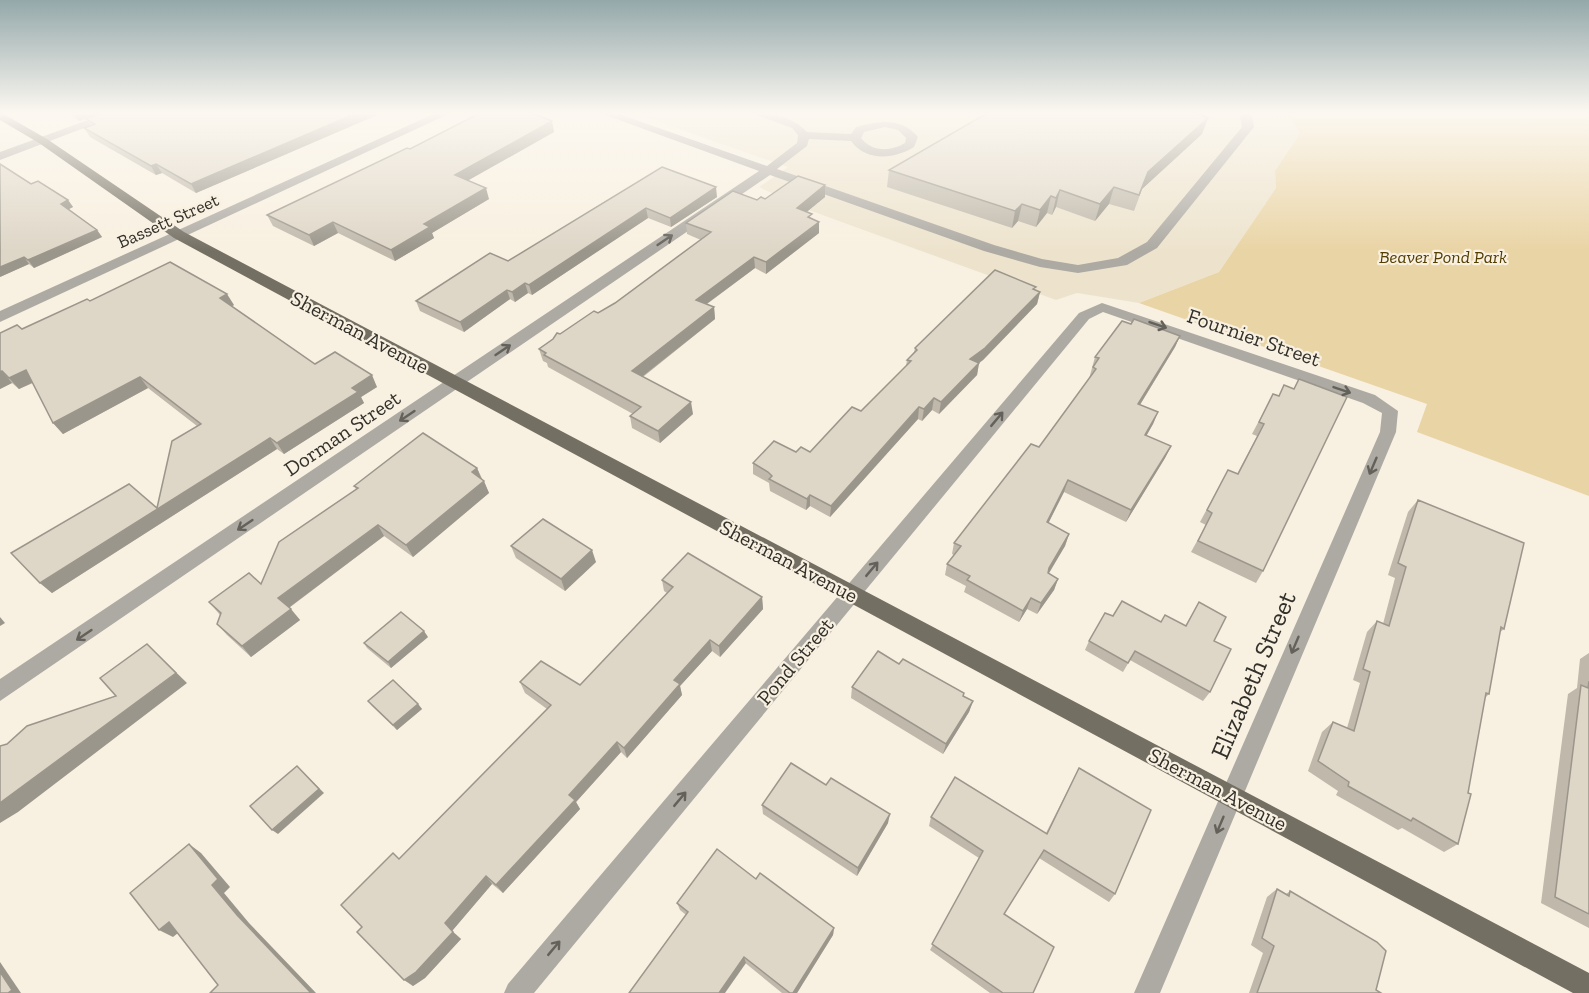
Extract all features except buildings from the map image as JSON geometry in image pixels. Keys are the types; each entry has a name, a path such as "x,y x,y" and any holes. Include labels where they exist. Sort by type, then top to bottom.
{"main road":[{"name":"Sherman Avenue","path":"68,158 179,235 1589,987"}],"street":[{"name":"Bassett Street","path":"0,317 347,158"},
{"path":"735,158 989,249 1040,263 1078,269 1122,262 1152,245 1223,158"},
{"name":"Dorman Street","path":"0,692 785,158"},
{"name":"Fournier Street","path":"1102,308 1358,396 1390,411"},
{"name":"Pond Street","path":"517,993 1084,316 1102,308"},
{"name":"Elizabeth Street","path":"1147,993 1388,432 1390,411"}],"shaded area":[{"path":"763,158 1283,158 1275,171 1276,188 1219,272 1139,303 1077,293 1056,300 806,209 759,187 788,167"}],"green space":[{"name":"Beaver Pond Park","path":"1283,158 1589,158 1589,496 1417,432 1427,404 1139,303 1219,272 1276,188 1275,171"}]}
